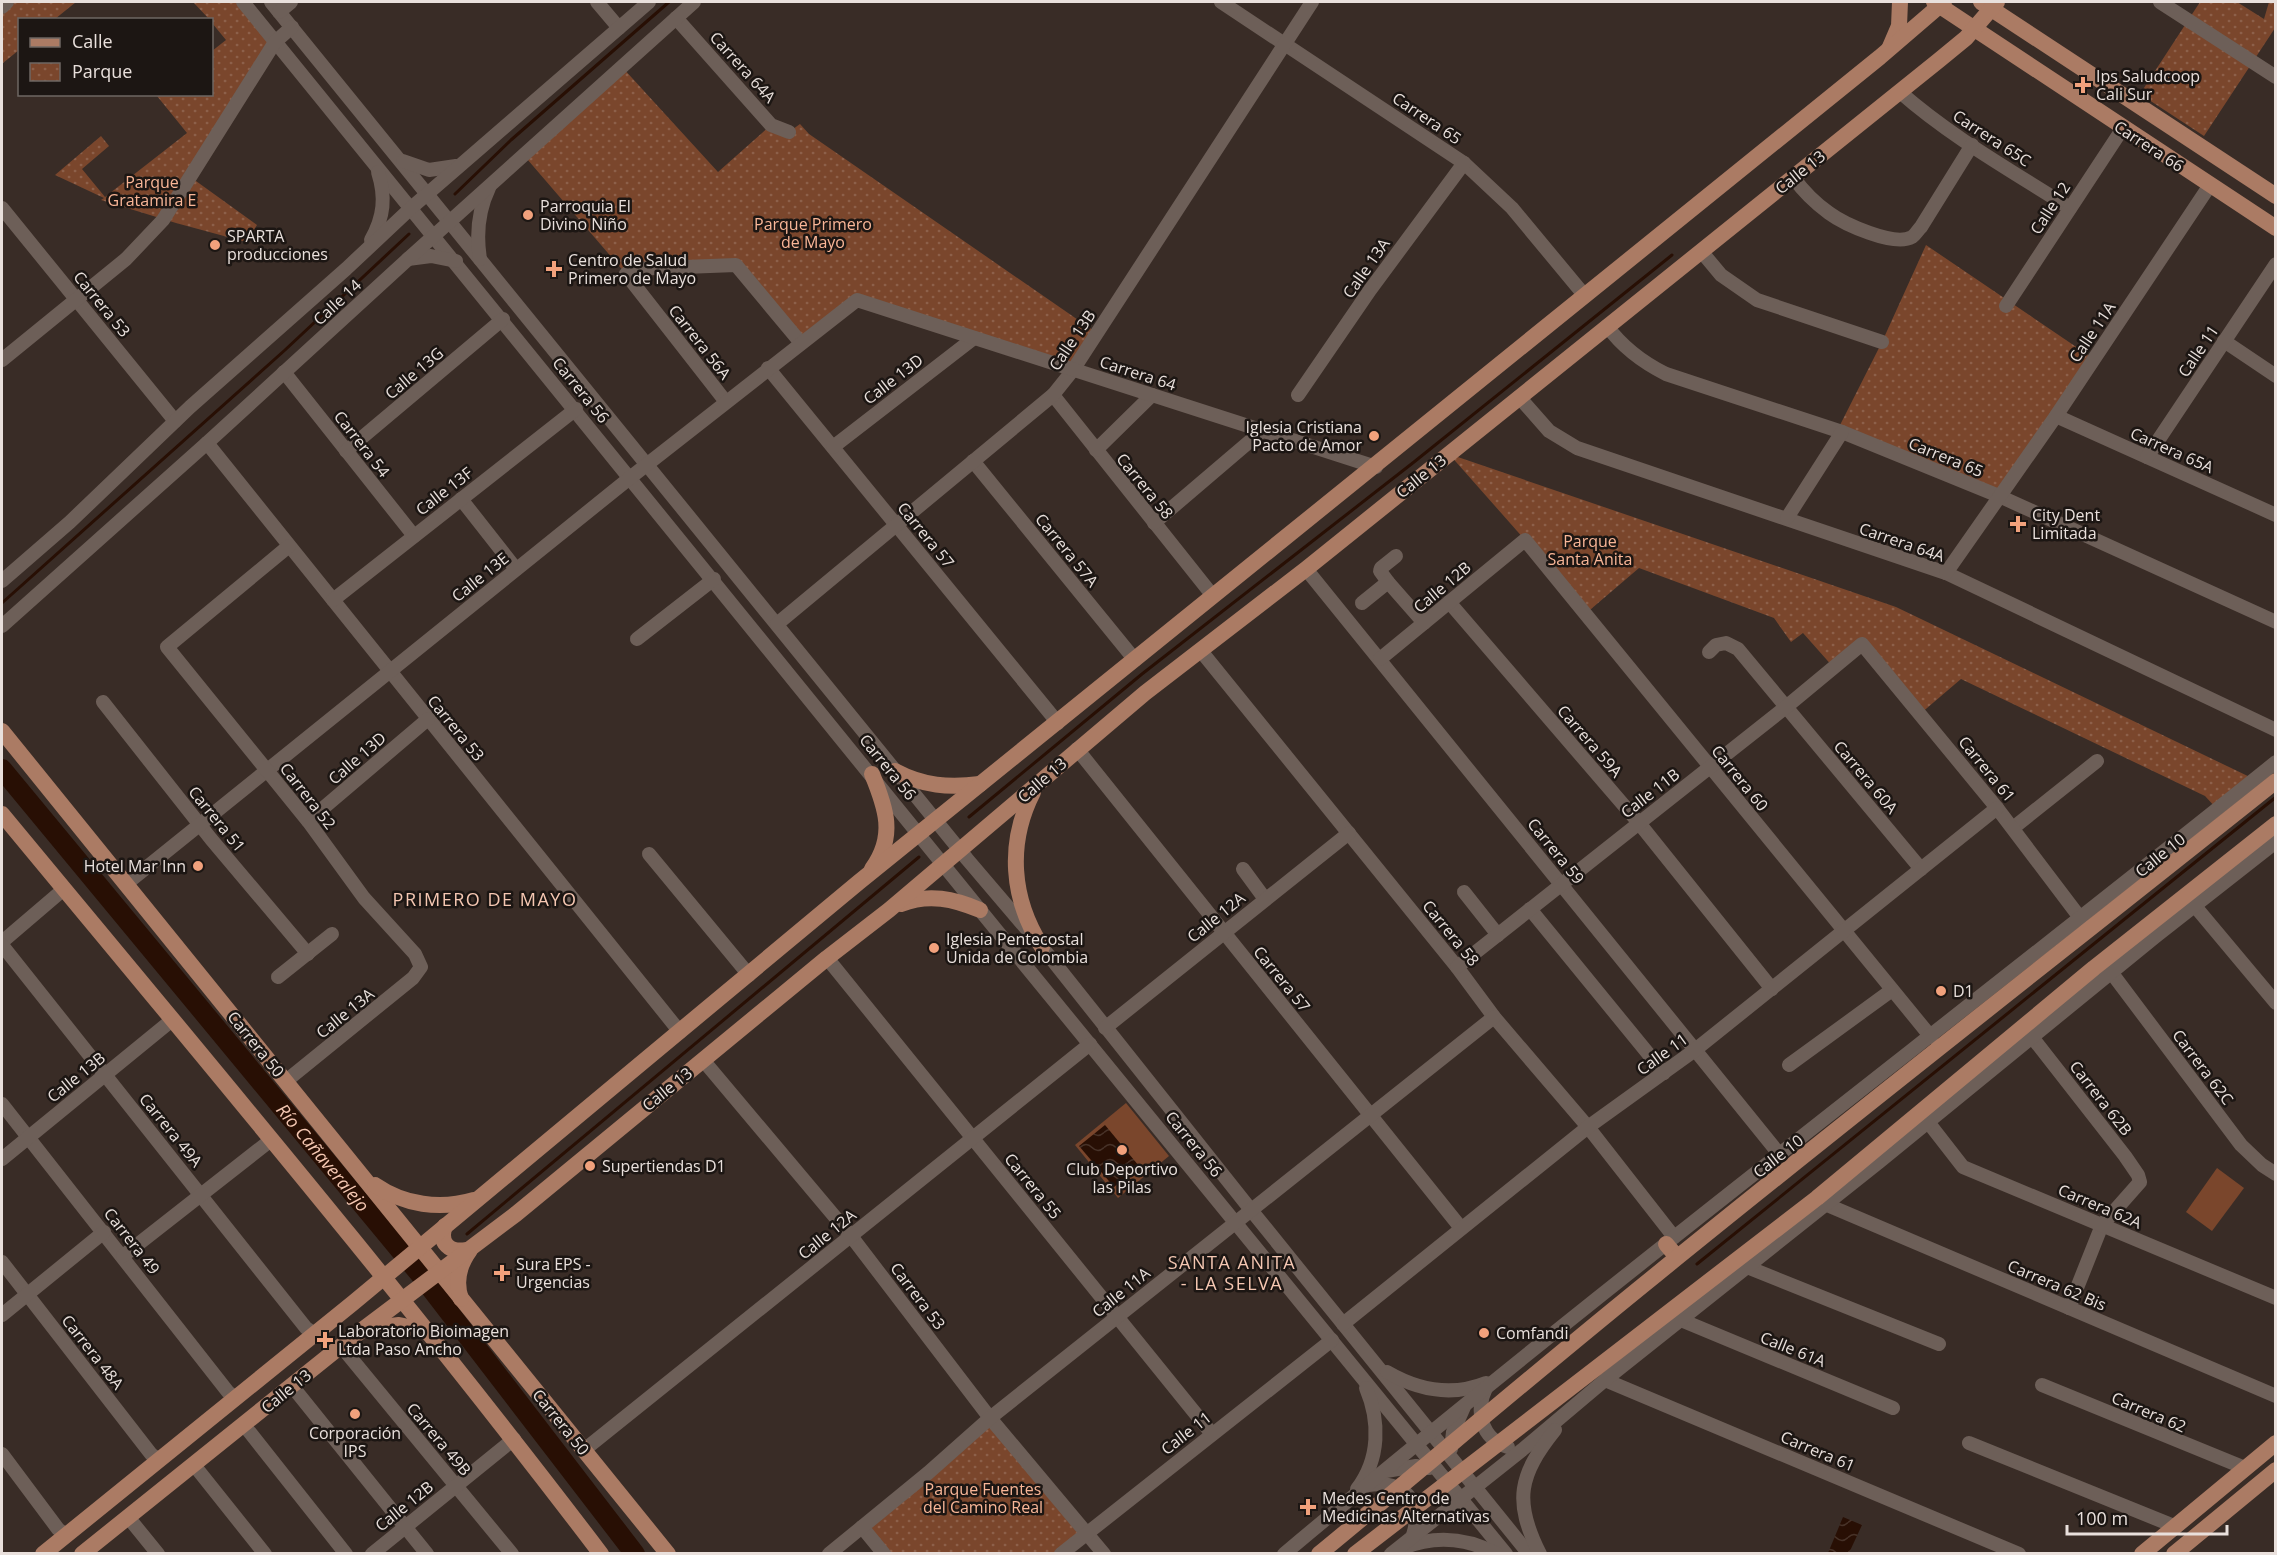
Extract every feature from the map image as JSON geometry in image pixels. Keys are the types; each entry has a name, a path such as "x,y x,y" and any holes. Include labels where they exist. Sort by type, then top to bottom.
{"main road":[{"path":"1888,50 1899,26 1900,2"},
{"name":"Calle 13","path":"43,1554 353,1303 859,882 1376,467 1888,50 1939,3"},
{"name":"Carrera 66","path":"1939,3 2276,228"},
{"name":"Calle 13","path":"82,1554 341,1346 516,1214 827,958 889,910 1145,693 1306,568 1900,92 1966,38 1990,4"},
{"name":"Carrera 66","path":"1990,4 2276,196"},
{"name":"Carrera 50","path":"2,731 362,1175 436,1274 461,1300 668,1554"},
{"path":"895,771 932,785 956,787 981,784"},
{"path":"859,882 877,860 884,845 887,829 885,805 872,774"},
{"name":"Calle 10","path":"1319,1554 1468,1432 1926,1046 2276,781"},
{"path":"1037,785 1026,806 1020,825 1015,864 1021,903 1042,948"},
{"path":"2,814 363,1251 388,1274 427,1331 514,1438 601,1554"},
{"path":"1355,1554 1726,1277 1817,1198 1974,1076 2152,931 2276,824"},
{"path":"889,910 913,900 930,898 956,900 980,910"},
{"path":"362,1175 390,1194 422,1204 444,1205 477,1199"},
{"path":"445,1226 442,1236 447,1246 456,1251 470,1247"},
{"path":"1670,1240 1677,1257"},
{"path":"461,1300 458,1283 459,1271 470,1247"},
{"path":"353,1303 361,1290 365,1276 363,1251"},
{"path":"361,1331 394,1325 427,1331"},
{"path":"2142,1554 2276,1443"},
{"path":"178,1445 194,1465"},
{"path":"2174,1554 2276,1470"},
{"path":"2196,1507 2226,1511"}],"street":[{"path":"2,7 7,2"},
{"name":"Carrera 56","path":"243,2 1332,1340 1417,1443 1448,1468"},
{"path":"275,7 291,2"},
{"path":"597,2 619,28"},
{"name":"Calle 14","path":"2,581 70,522 175,421 346,269 364,250 649,2"},
{"name":"Calle 14","path":"2,626 694,2"},
{"name":"Carrera 65","path":"1221,2 1464,163 1512,208 1585,296"},
{"name":"Calle 13B","path":"777,624 1053,395 1073,370 1312,2"},
{"path":"2160,2 2276,77"},
{"name":"Carrera 56","path":"275,7 895,771 1042,948 1431,1432 1461,1497 1506,1554"},
{"name":"Carrera 64A","path":"676,18 771,125 789,132"},
{"path":"2,360 126,259 163,220 275,42 292,27"},
{"name":"Carrera 65C","path":"1900,92 1929,116 2070,208"},
{"name":"Calle 12","path":"2006,306 2123,128"},
{"path":"1793,177 1810,198 1830,214 1864,230 1900,240 1912,237 1921,226 1972,145"},
{"path":"399,160 414,167 429,170 446,169 461,164"},
{"name":"Calle 13A","path":"1298,395 1370,290 1464,163"},
{"path":"364,250 377,229 384,205 383,189 375,164"},
{"path":"480,259 479,220 492,182"},
{"name":"Calle 11A","path":"1946,573 2056,416 2210,185"},
{"name":"Carrera 53","path":"2,208 175,421"},
{"path":"1701,251 1721,275 1757,300 1882,342"},
{"path":"406,260 431,256 456,261"},
{"name":"Calle 11","path":"2147,457 2276,264"},
{"name":"Carrera 56A","path":"726,402 626,274 632,269 736,266 801,343"},
{"name":"Carrera 64","path":"857,300 1376,467"},
{"name":"Calle 13E","path":"126,884 646,465 857,300"},
{"name":"Calle 13G","path":"346,451 503,320"},
{"name":"Carrera 65","path":"1607,326 1629,351 1646,364 1666,374 1842,432 2000,496 2276,622"},
{"name":"Calle 13D","path":"833,447 974,338"},
{"path":"2224,341 2276,376"},
{"name":"Carrera 57","path":"768,368 1059,723"},
{"name":"Carrera 54","path":"284,372 414,536"},
{"name":"Carrera 58","path":"1053,395 1213,596"},
{"path":"1096,450 1152,395"},
{"name":"Carrera 64A","path":"1519,397 1549,431 1577,448 1880,553 1946,573 2276,730"},
{"name":"Calle 13F","path":"333,600 576,409"},
{"name":"Carrera 65A","path":"2056,416 2276,515"},
{"path":"1155,523 1263,430"},
{"path":"1787,519 1842,432"},
{"name":"Carrera 53","path":"207,443 680,1032"},
{"name":"Carrera 57A","path":"973,461 1135,660"},
{"path":"460,499 516,569"},
{"name":"Calle 12B","path":"1380,659 1525,540"},
{"name":"Carrera 60","path":"1525,540 1892,990 1926,1046"},
{"name":"Carrera 52","path":"289,546 167,647 308,821 364,898 415,954 421,967"},
{"path":"1396,556 1381,568 1380,572 1424,623"},
{"name":"Carrera 59","path":"1306,568 1780,1155"},
{"path":"637,639 714,579"},
{"path":"1362,603 1388,582"},
{"name":"Carrera 59A","path":"1449,602 1639,823 1772,989"},
{"name":"Carrera 60A","path":"1709,652 1716,645 1726,643 1738,649 1921,869"},
{"name":"Calle 11B","path":"1457,967 1786,707 1862,644"},
{"name":"Carrera 61","path":"1862,644 2013,828 2081,919"},
{"name":"Carrera 58","path":"1201,651 1457,967 1494,1017 1588,1127 1670,1240"},
{"name":"Carrera 51","path":"103,702 200,825 308,954"},
{"name":"Calle 13D","path":"308,821 428,718"},
{"name":"Carrera 57","path":"1077,749 1461,1228"},
{"path":"2013,828 2097,761"},
{"name":"Calle 10","path":"1284,1554 1466,1403 1670,1240 1926,1046 2276,762"},
{"name":"Calle 11","path":"1343,1324 1588,1127 1695,1050 1997,808"},
{"name":"Calle 12A","path":"1105,1028 1349,833"},
{"path":"1726,1277 1747,1267 1928,1122 1974,1076 2032,1037 2111,972 2152,931 2194,905 2276,842"},
{"path":"649,854 749,975"},
{"path":"1243,869 1265,899"},
{"path":"2,943 64,889"},
{"path":"1464,892 1497,935"},
{"path":"2194,905 2276,1003"},
{"path":"1530,909 1664,1073"},
{"path":"278,977 332,934"},
{"name":"Carrera 49A","path":"2,943 306,1328 315,1334"},
{"name":"Carrera 55","path":"827,958 1212,1434"},
{"name":"Calle 13A","path":"286,1081 413,978 421,967"},
{"name":"Carrera 62C","path":"2111,972 2241,1145 2262,1165 2276,1174"},
{"path":"1789,1065 1892,990"},
{"name":"Calle 11A","path":"829,1554 990,1418 1494,1017"},
{"name":"Calle 13B","path":"2,1159 172,1020"},
{"name":"Carrera 62B","path":"2032,1037 2138,1175 2139,1182 2102,1225"},
{"name":"Calle 12A","path":"584,1450 1090,1044"},
{"name":"Carrera 53","path":"703,1060 851,1236 990,1418 1104,1554"},
{"name":"Carrera 49","path":"2,1104 228,1392 236,1398"},
{"name":"Carrera 62A","path":"1928,1122 1963,1167 2276,1298"},
{"path":"123,1256 271,1140"},
{"name":"Carrera 62 Bis","path":"1825,1204 2276,1396"},
{"path":"2070,1308 2102,1225"},
{"path":"2,1315 104,1232"},
{"name":"Carrera 48A","path":"2,1262 151,1454 159,1460"},
{"path":"1747,1267 1938,1344"},
{"path":"1391,1553 1575,1407 1675,1316"},
{"name":"Calle 61A","path":"1675,1316 1893,1408"},
{"name":"Calle 11","path":"1061,1554 1332,1340"},
{"name":"Carrera 49B","path":"341,1346 512,1554"},
{"path":"1370,1357 1385,1371 1403,1381 1423,1388 1443,1391 1484,1384 1501,1375"},
{"path":"1347,1358 1365,1386 1373,1404 1376,1444 1372,1464 1362,1483 1348,1501"},
{"name":"Carrera 61","path":"1605,1380 2019,1554"},
{"name":"Carrera 62","path":"2042,1384 2245,1468"},
{"path":"292,1386 427,1554"},
{"path":"1486,1388 1482,1397 1480,1416 1488,1433 1503,1446 1522,1450"},
{"path":"1425,1525 1442,1499 1453,1432 1466,1403"},
{"path":"1540,1554 1530,1535 1524,1514 1523,1493 1526,1477 1538,1451 1575,1407"},
{"path":"244,1425 346,1554"},
{"name":"Calle 12B","path":"372,1554 514,1438"},
{"path":"1969,1443 2174,1526"},
{"path":"2,1454 58,1529 66,1535"},
{"path":"1382,1472 1416,1466 1482,1468 1510,1458"},
{"path":"194,1465 265,1554"},
{"path":"1448,1468 1474,1487 1529,1554"},
{"path":"1368,1485 1381,1483 1393,1485 1404,1491 1412,1500 1416,1512 1413,1535"},
{"path":"128,1517 158,1554"},
{"path":"862,1527 884,1554"},
{"path":"1391,1553 1419,1542 1449,1540 1479,1545 1497,1554"}],"green space":[{"path":"7,2 76,2 56,18 18,18 18,51 3,63 2,7"},
{"name":"Parque Gratamira E","path":"193,2 243,2 275,42 189,176 257,225 246,242 101,200 104,198 55,175 101,136 109,146 82,169 105,197 187,133 157,96 213,96 213,50 226,40 213,24 213,18 208,18"},
{"path":"2200,2 2237,2 2264,19 2269,2 2275,2 2275,28 2204,136 2140,94"},
{"name":"Parque Primero de Mayo","path":"622,67 718,172 771,125 789,132 800,124 809,134 1097,333 1073,370 857,301 801,343 736,266 626,274 527,159"},
{"path":"1926,245 2094,359 1999,496 1837,431 1882,342"},
{"name":"Parque Santa Anita","path":"1449,454 1896,607 2254,779 2217,809 2205,796 1961,679 1920,714 1862,644 1834,668 1803,633 1791,642 1774,618 1639,568 1584,615 1525,540"},
{"name":"Club Deportivo las Pilas","path":"1126,1103 1169,1156 1118,1198 1075,1145"},
{"path":"2217,1168 2244,1188 2212,1231 2186,1212"},
{"name":"Parque Fuentes del Camino Real","path":"990,1418 1087,1532 1061,1553 884,1554 862,1527"}],"water":[{"path":"1105,1125 1139,1166 1114,1187 1079,1146"},
{"path":"1843,1517 1862,1525 1849,1553 1828,1553"}],"waterway":[{"path":"455,194 511,140 669,2"},
{"path":"2,603 285,350 409,234"},
{"path":"969,817 1142,674 1414,462 1672,255"},
{"name":"Río Cañaveralejo","path":"2,769 419,1273 635,1554"},
{"path":"1697,1264 2276,797"},
{"path":"467,1234 919,857"}],"place":[{"name":"Ips Saludcoop Cali Sur","path":"2083,85"},
{"name":"Parroquia El Divino Niño","path":"528,215"},
{"name":"SPARTA producciones","path":"215,245"},
{"name":"Centro de Salud Primero de Mayo","path":"554,269"},
{"name":"Iglesia Cristiana Pacto de Amor","path":"1374,436"},
{"name":"City Dent Limitada","path":"2018,524"},
{"name":"Hotel Mar Inn","path":"198,866"},
{"name":"Iglesia Pentecostal Unida de Colombia","path":"934,948"},
{"name":"D1","path":"1941,991"},
{"name":"Club Deportivo las Pilas","path":"1122,1150"},
{"name":"Supertiendas D1","path":"590,1166"},
{"name":"Sura EPS - Urgencias","path":"502,1273"},
{"name":"Comfandi","path":"1484,1333"},
{"name":"Laboratorio Bioimagen Ltda Paso Ancho","path":"325,1340"},
{"name":"Corporación IPS","path":"355,1414"},
{"name":"Medes Centro de Medicinas Alternativas","path":"1308,1507"}],"district":[{"name":"PRIMERO DE MAYO","path":"485,899"},
{"name":"SANTA ANITA - LA SELVA","path":"1232,1272"}]}
